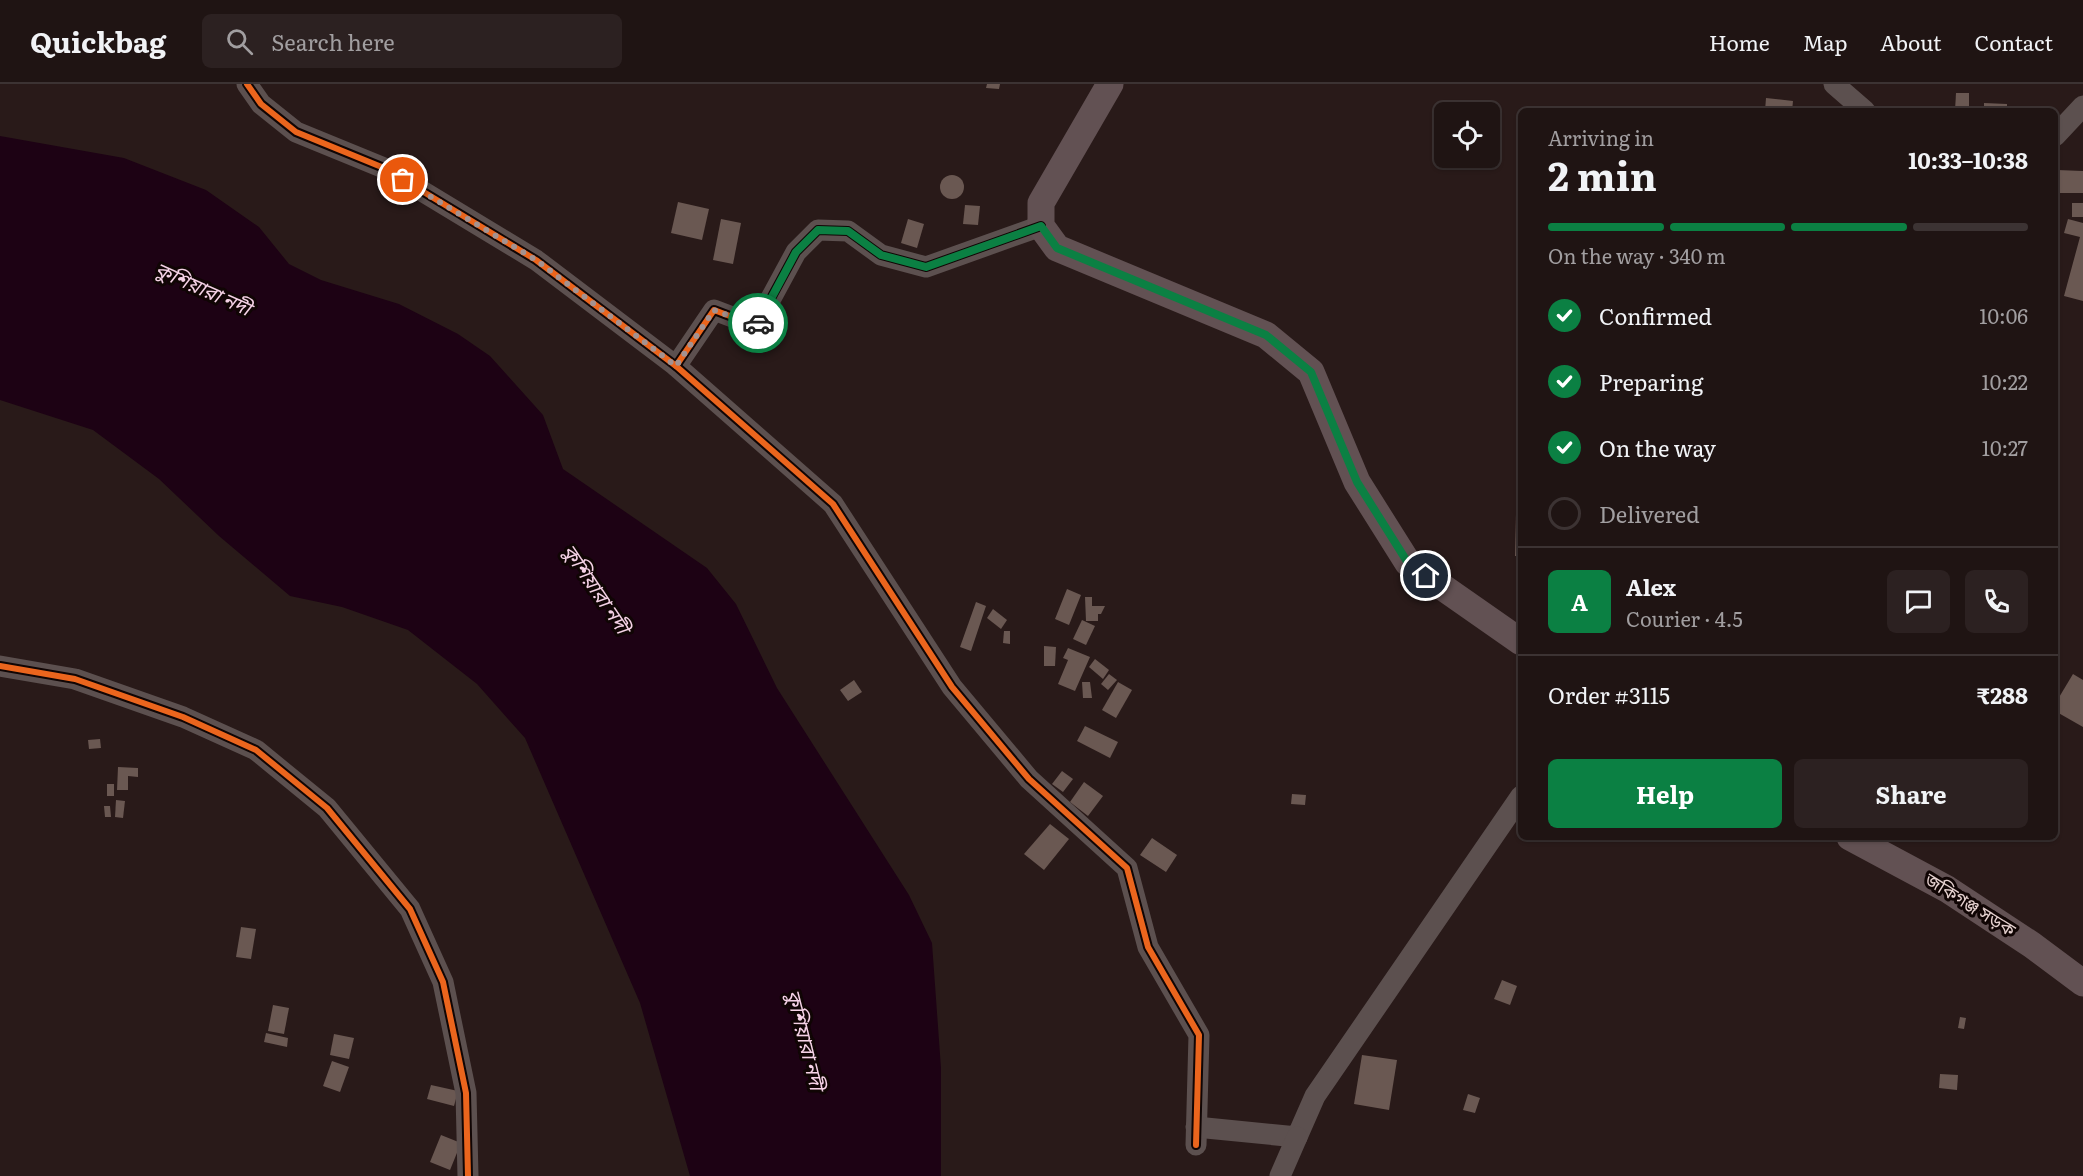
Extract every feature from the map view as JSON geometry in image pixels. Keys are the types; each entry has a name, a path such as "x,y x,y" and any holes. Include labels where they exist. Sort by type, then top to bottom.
{"main road":[{"path":"1110,84 1041,203 1041,226 1057,248 1266,335 1311,372 1357,482 1408,563 1518,640"},
{"name":"জকিগঞ্জ সড়ক","path":"1856,840 1947,889 2032,945 2083,983"}],"street":[{"path":"247,84 261,104 296,132 384,168 536,260 676,366 833,504 952,687 1029,779 1127,868 1148,947 1199,1035 1196,1136 1297,1137"},
{"path":"1834,84 1862,108"},
{"path":"2058,133 2083,106"},
{"path":"676,366 714,310 756,326 796,252 818,230 848,231 881,255 926,267 1041,226"},
{"path":"0,666 75,679 183,717 256,750 327,808 410,909 443,982 466,1093 468,1176"},
{"path":"1280,1176 1315,1095 1518,800"}],"water":[{"name":"কুশিয়ারা নদী","path":"0,136 124,158 206,190 259,227 289,264 321,280 399,304 458,334 490,356 543,415 563,469 707,568 736,604 777,688 909,895 932,943 941,1068 941,1176 690,1176 640,1003 525,738 477,684 408,630 342,607 290,596 219,536 159,479 93,430 0,400"}],"building":[{"path":"987,84 1000,84 999,89 986,88"},
{"path":"1956,93 1969,93 1969,108 1955,108"},
{"path":"1766,98 1793,101 1792,108 1765,108"},
{"path":"1984,103 2007,104 2007,108 1984,108"},
{"path":"2058,170 2083,171 2083,193 2058,193"},
{"path":"952,175 961,178 964,187 961,196 952,199 943,196 940,187 943,178"},
{"path":"678,202 709,209 702,240 671,233"},
{"path":"2072,203 2083,203 2083,217 2072,217"},
{"path":"965,205 980,206 978,225 963,224"},
{"path":"721,219 741,223 733,264 713,260"},
{"path":"908,219 924,224 917,248 901,243"},
{"path":"2068,219 2083,223 2083,301 2064,296 2080,237 2064,233"},
{"path":"1516,514 1518,514 1518,556 1515,556"},
{"path":"1067,589 1081,595 1069,625 1055,619"},
{"path":"1085,597 1092,597 1092,606 1105,606 1101,614 1098,614 1098,621 1086,621"},
{"path":"976,602 986,606 971,651 960,647"},
{"path":"993,609 1007,620 1001,629 987,618"},
{"path":"1082,620 1095,626 1086,645 1073,639"},
{"path":"1004,631 1010,631 1010,644 1003,643"},
{"path":"1044,646 1056,647 1055,666 1044,666"},
{"path":"1068,648 1090,657 1075,691 1058,684 1068,660 1063,658"},
{"path":"1095,659 1109,670 1103,679 1089,667"},
{"path":"1109,674 1117,680 1108,690 1101,684"},
{"path":"2073,674 2083,680 2083,727 2058,713 2058,699"},
{"path":"854,680 862,692 848,701 840,690"},
{"path":"1082,682 1090,682 1092,698 1083,698"},
{"path":"1118,682 1132,690 1116,718 1102,710"},
{"path":"1085,726 1118,742 1110,758 1077,741"},
{"path":"100,739 101,748 89,749 88,740"},
{"path":"118,767 138,768 138,777 128,776 128,790 117,790"},
{"path":"1062,771 1073,779 1063,792 1052,784"},
{"path":"1084,782 1103,796 1088,816 1070,802"},
{"path":"107,784 114,784 114,796 107,796"},
{"path":"1292,794 1306,795 1305,805 1291,804"},
{"path":"116,800 125,801 123,818 115,817"},
{"path":"104,806 110,806 111,817 105,817"},
{"path":"1050,824 1069,839 1044,870 1024,854"},
{"path":"1152,838 1177,855 1166,872 1140,855"},
{"path":"241,927 256,929 251,959 236,957"},
{"path":"1502,980 1517,986 1510,1005 1494,999"},
{"path":"273,1005 289,1008 284,1034 268,1031"},
{"path":"1960,1017 1966,1018 1964,1029 1958,1028"},
{"path":"266,1033 288,1038 287,1047 264,1042"},
{"path":"334,1034 354,1038 349,1059 330,1055"},
{"path":"1362,1055 1397,1060 1389,1110 1354,1104"},
{"path":"332,1061 349,1067 340,1092 323,1086"},
{"path":"1940,1074 1958,1075 1957,1090 1939,1088"},
{"path":"431,1085 458,1091 454,1106 427,1099"},
{"path":"1468,1094 1480,1098 1475,1113 1463,1110"},
{"path":"441,1135 461,1143 450,1170 430,1162"}],"cycle path":[{"path":"247,84 261,104 296,132 384,168 536,260 676,366 714,310 756,326 796,252 818,230 848,231 881,255 926,267 1041,226"},
{"path":"676,366 833,504 952,687 1029,779 1127,868 1148,947 1199,1035 1196,1145"},
{"path":"0,666 75,679 183,717 256,750 327,808 410,909 443,982 466,1093 468,1176"}],"way so far":[{"path":"403,180 536,260 676,366 714,310 756,326 758,323"}],"route":[{"path":"758,323 796,252 818,230 848,231 881,255 926,267 1041,226 1057,248 1266,335 1311,372 1357,482 1408,563 1426,576"}]}
